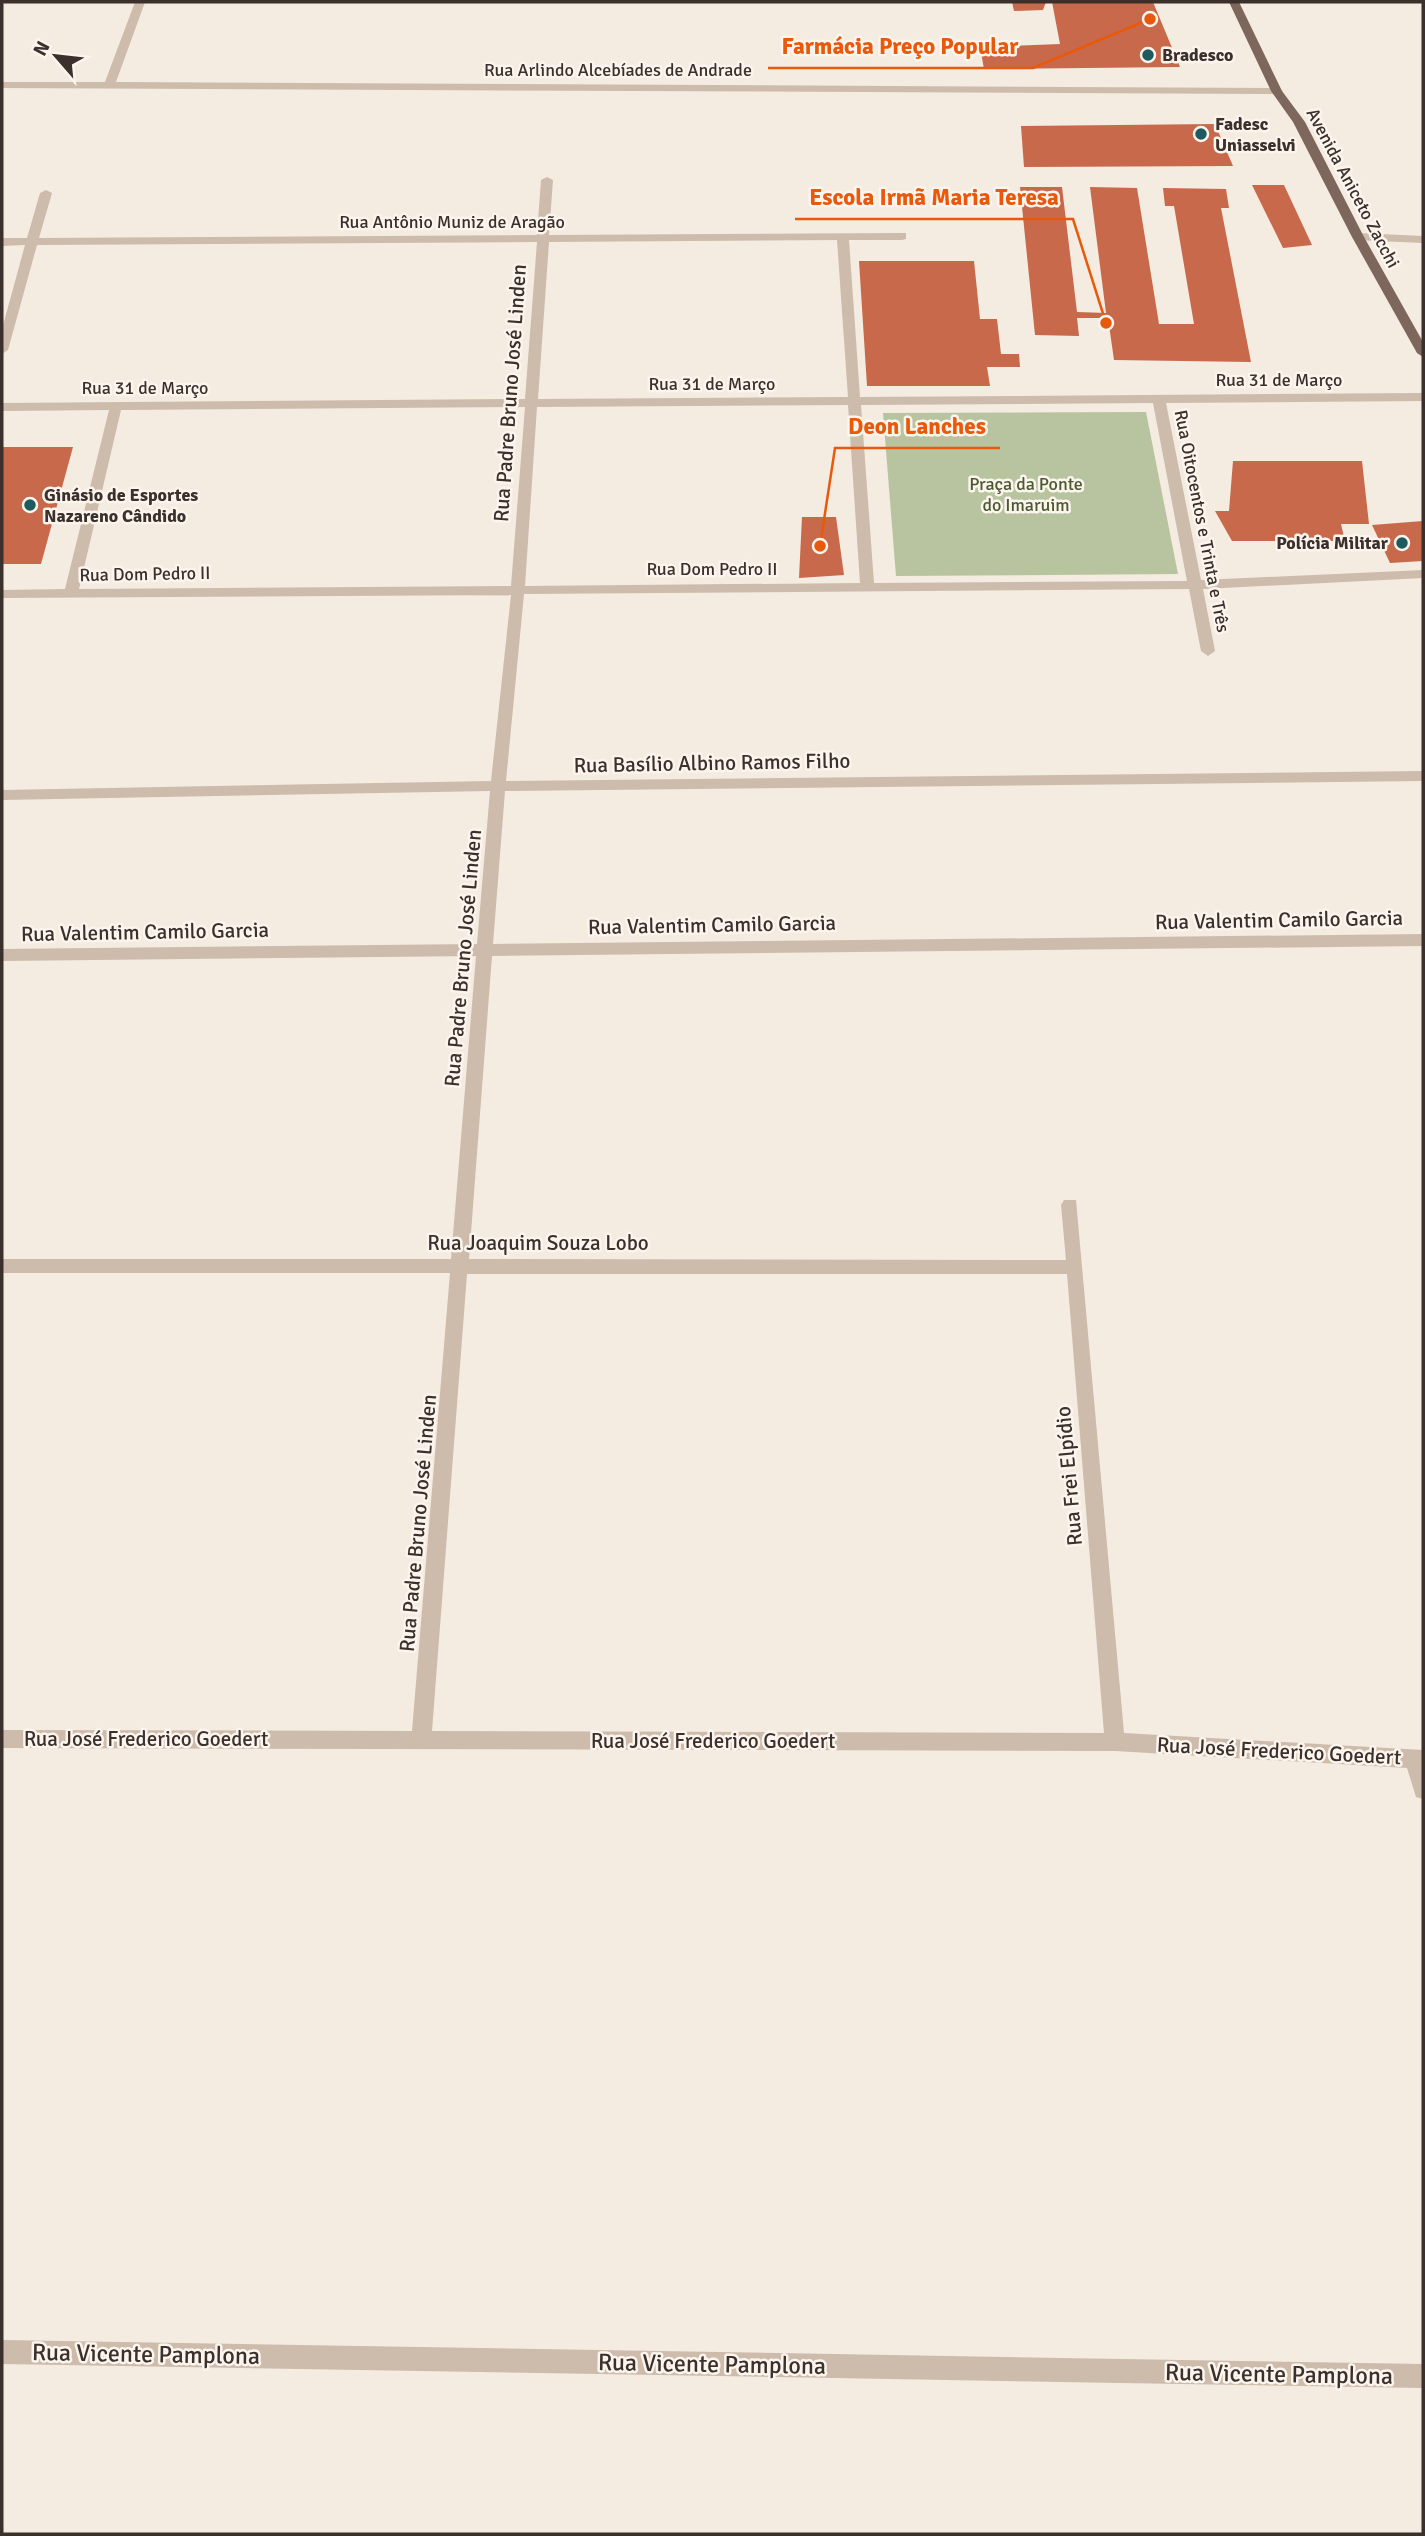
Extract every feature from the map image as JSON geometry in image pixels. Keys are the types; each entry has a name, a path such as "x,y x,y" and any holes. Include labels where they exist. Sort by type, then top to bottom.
{"main road":[{"name":"Avenida Aniceto Zacchi","path":"1234,2 1277,91 1299,122 1358,237 1423,353"}],"street":[{"path":"109,85 140,2"},
{"name":"Rua Arlindo Alcebíades de Andrade","path":"2,85 1277,91"},
{"name":"Rua Padre Bruno José Linden","path":"421,1740 498,786 517,590 547,180"},
{"path":"2,350 47,193"},
{"path":"843,236 867,587"},
{"name":"Rua Antônio Muniz de Aragão","path":"2,242 902,236"},
{"path":"1358,237 1423,240"},
{"name":"Rua 31 de Março","path":"2,407 1423,397"},
{"name":"Rua Oitocentos e Trinta e Três","path":"1159,399 1208,651"},
{"path":"71,594 116,406"},
{"name":"Rua Dom Pedro II","path":"2,594 1194,585 1423,574"},
{"name":"Rua Basílio Albino Ramos Filho","path":"2,796 498,786 1423,776"},
{"name":"Rua Valentim Camilo Garcia","path":"2,955 1423,940"},
{"name":"Rua Frei Elpídio","path":"1070,1205 1115,1742"},
{"name":"Rua Joaquim Souza Lobo","path":"2,1266 1074,1267"},
{"name":"Rua José Frederico Goedert","path":"2,1739 1115,1742 1419,1759"},
{"path":"1419,1759 1423,1790"},
{"name":"Rua Vicente Pamplona","path":"2,2352 1423,2376"}],"green space":[{"name":"Praça da Ponte do Imaruim","path":"1146,412 1178,574 896,576 883,413"}],"building":[{"path":"1012,2 1046,2 1043,10 1014,11"},
{"path":"1052,2 1153,2 1180,67 984,69 980,47 1060,44"},
{"path":"1215,124 1233,166 1024,167 1021,126"},
{"path":"1252,185 1284,185 1312,245 1283,248"},
{"path":"1020,187 1062,187 1077,312 1106,313 1090,187 1137,188 1159,324 1194,324 1174,206 1165,206 1163,188 1226,189 1229,208 1221,208 1251,362 1114,360 1108,318 1077,318 1079,336 1035,335"},
{"path":"859,261 974,261 980,319 997,319 1001,354 1019,354 1020,367 987,367 990,386 867,386"},
{"name":"Ginásio de Esportes Nazareno Cândido","path":"2,447 73,447 41,564 2,564"},
{"path":"1233,461 1362,461 1369,524 1341,524 1345,541 1232,541 1215,511 1229,511"},
{"path":"802,517 836,517 844,575 799,578"},
{"name":"Polícia Militar","path":"1423,521 1423,561 1390,563 1372,525"}],"place":[{"name":"Farmácia Preço Popular","path":"1150,19"},
{"name":"Bradesco","path":"1148,55"},
{"name":"Fadesc Uniasselvi","path":"1201,134"},
{"name":"Escola Irmã Maria Teresa","path":"1106,323"},
{"name":"Ginásio de Esportes Nazareno Cândido","path":"30,505"},
{"name":"Polícia Militar","path":"1402,543"},
{"name":"Deon Lanches","path":"820,546"}]}
